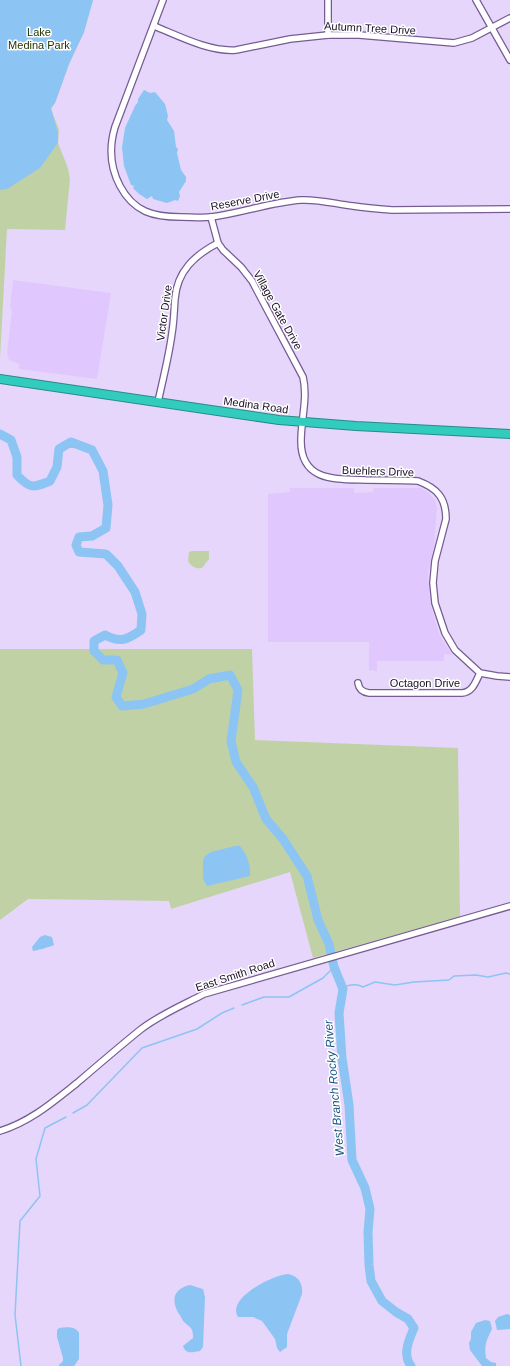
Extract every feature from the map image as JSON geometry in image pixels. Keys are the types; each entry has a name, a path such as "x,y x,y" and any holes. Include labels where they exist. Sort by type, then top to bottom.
{"highway":[{"name":"Medina Road","path":"0,379 302,422 510,434"}],"street":[{"name":"Reserve Drive","path":"163,0 113,135 111,152 114,171 119,184 128,197 147,213 163,217 211,217 283,202 304,200 317,200 375,209 392,210 510,209"},
{"path":"328,0 328,35"},
{"path":"476,0 510,60"},
{"name":"Autumn Tree Drive","path":"154,26 212,48 228,51 290,39 328,35 359,35 454,43 472,38 510,18"},
{"name":"Village Gate Drive","path":"211,217 218,243 222,250 241,267 252,281 300,371 305,385 302,422"},
{"name":"Victor Drive","path":"158,402 172,333 175,298 179,280 193,259 218,243"},
{"name":"Buehlers Drive","path":"302,422 301,444 302,454 306,464 324,477 332,479 418,481 426,484 438,493 445,506 446,519 435,564 433,583 435,603 445,633 455,650 480,673"},
{"path":"480,673 510,677"},
{"name":"Octagon Drive","path":"358,683 359,688 362,691 369,693 462,693 471,689 480,673"},
{"name":"East Smith Road","path":"0,1131 12,1127 31,1117 57,1099 142,1029 180,1006 204,994 510,906"}],"shaded area":[{"path":"13,280 111,293 97,379 19,369 19,364 9,360 7,353 12,311 10,307"},
{"path":"290,488 354,488 354,493 373,492 374,488 421,488 429,493 435,500 437,508 434,547 428,574 430,602 439,634 452,655 444,654 444,661 377,661 377,671 369,670 369,642 268,642 268,494 290,492"}],"green space":[{"name":"Lake Medina Park","path":"0,0 93,0 84,32 69,64 55,103 51,109 59,130 58,143 68,168 70,179 65,230 7,229 0,359"},
{"path":"209,551 209,559 202,568 194,567 188,561 189,552"},
{"path":"0,649 252,649 255,740 458,748 460,917 313,958 290,872 171,909 169,901 28,899 0,920"}],"water":[{"name":"Lake Medina Park","path":"0,0 93,0 84,32 69,64 55,103 51,108 58,133 58,143 40,168 7,189 0,190"},
{"path":"144,90 150,93 155,92 165,104 168,116 167,120 174,131 181,170 186,177 186,181 179,192 180,196 178,201 175,200 167,203 153,199 152,196 147,199 139,194 133,188 134,186 131,185 124,166 122,147 125,128 138,102 138,99"},
{"path":"240,846 247,856 250,876 207,886 203,879 203,861 205,856 211,852"},
{"path":"45,935 52,937 54,945 33,951 32,947 40,937"},
{"path":"288,1274 300,1281 302,1294 287,1334 287,1347 280,1352 277,1348 275,1339 262,1321 253,1317 238,1317 236,1310 239,1302 253,1289 272,1278"},
{"path":"190,1285 203,1289 205,1297 203,1347 200,1351 188,1352 183,1346 193,1338 193,1333 191,1328 183,1321 176,1309 174,1300 180,1289"},
{"path":"507,1314 510,1315 510,1329 497,1330 495,1321 498,1317"},
{"path":"485,1320 490,1321 492,1329 486,1343 486,1358 491,1362 496,1363 496,1366 482,1366 470,1350 469,1343 471,1339 471,1332 476,1323"},
{"path":"59,1328 73,1328 79,1333 79,1359 74,1366 58,1366 63,1361 57,1337 57,1330"}],"waterway":[{"name":"West Branch Rocky River","path":"0,434 11,440 17,457 17,475 29,485 36,486 50,481 57,467 59,449 71,442 92,450 103,471 108,505 106,528 92,536 79,537 76,545 79,552 106,554 118,566 135,592 142,614 141,630 132,636 119,640 105,635 94,641 94,651 103,660 117,660 123,673 116,697 122,706 144,704 193,689 209,679 230,675 238,690 231,741 236,762 253,787 266,819 283,839 307,876 318,920 329,944 334,967 343,989 339,1013 342,1058 349,1105 352,1160 365,1188 370,1209 368,1232 371,1281 382,1301 408,1319 414,1328 407,1347 407,1357 411,1366"},
{"path":"242,1005 264,997 289,997 323,978 334,967"},
{"path":"343,987 351,985 363,987 375,982 395,985 414,982 449,980 454,976 476,975 488,977 506,973 510,974"},
{"path":"73,1113 87,1105 142,1048 197,1029 222,1013 234,1008"},
{"path":"21,1366 15,1315 20,1221 40,1196 36,1159 45,1128 66,1117"}]}
